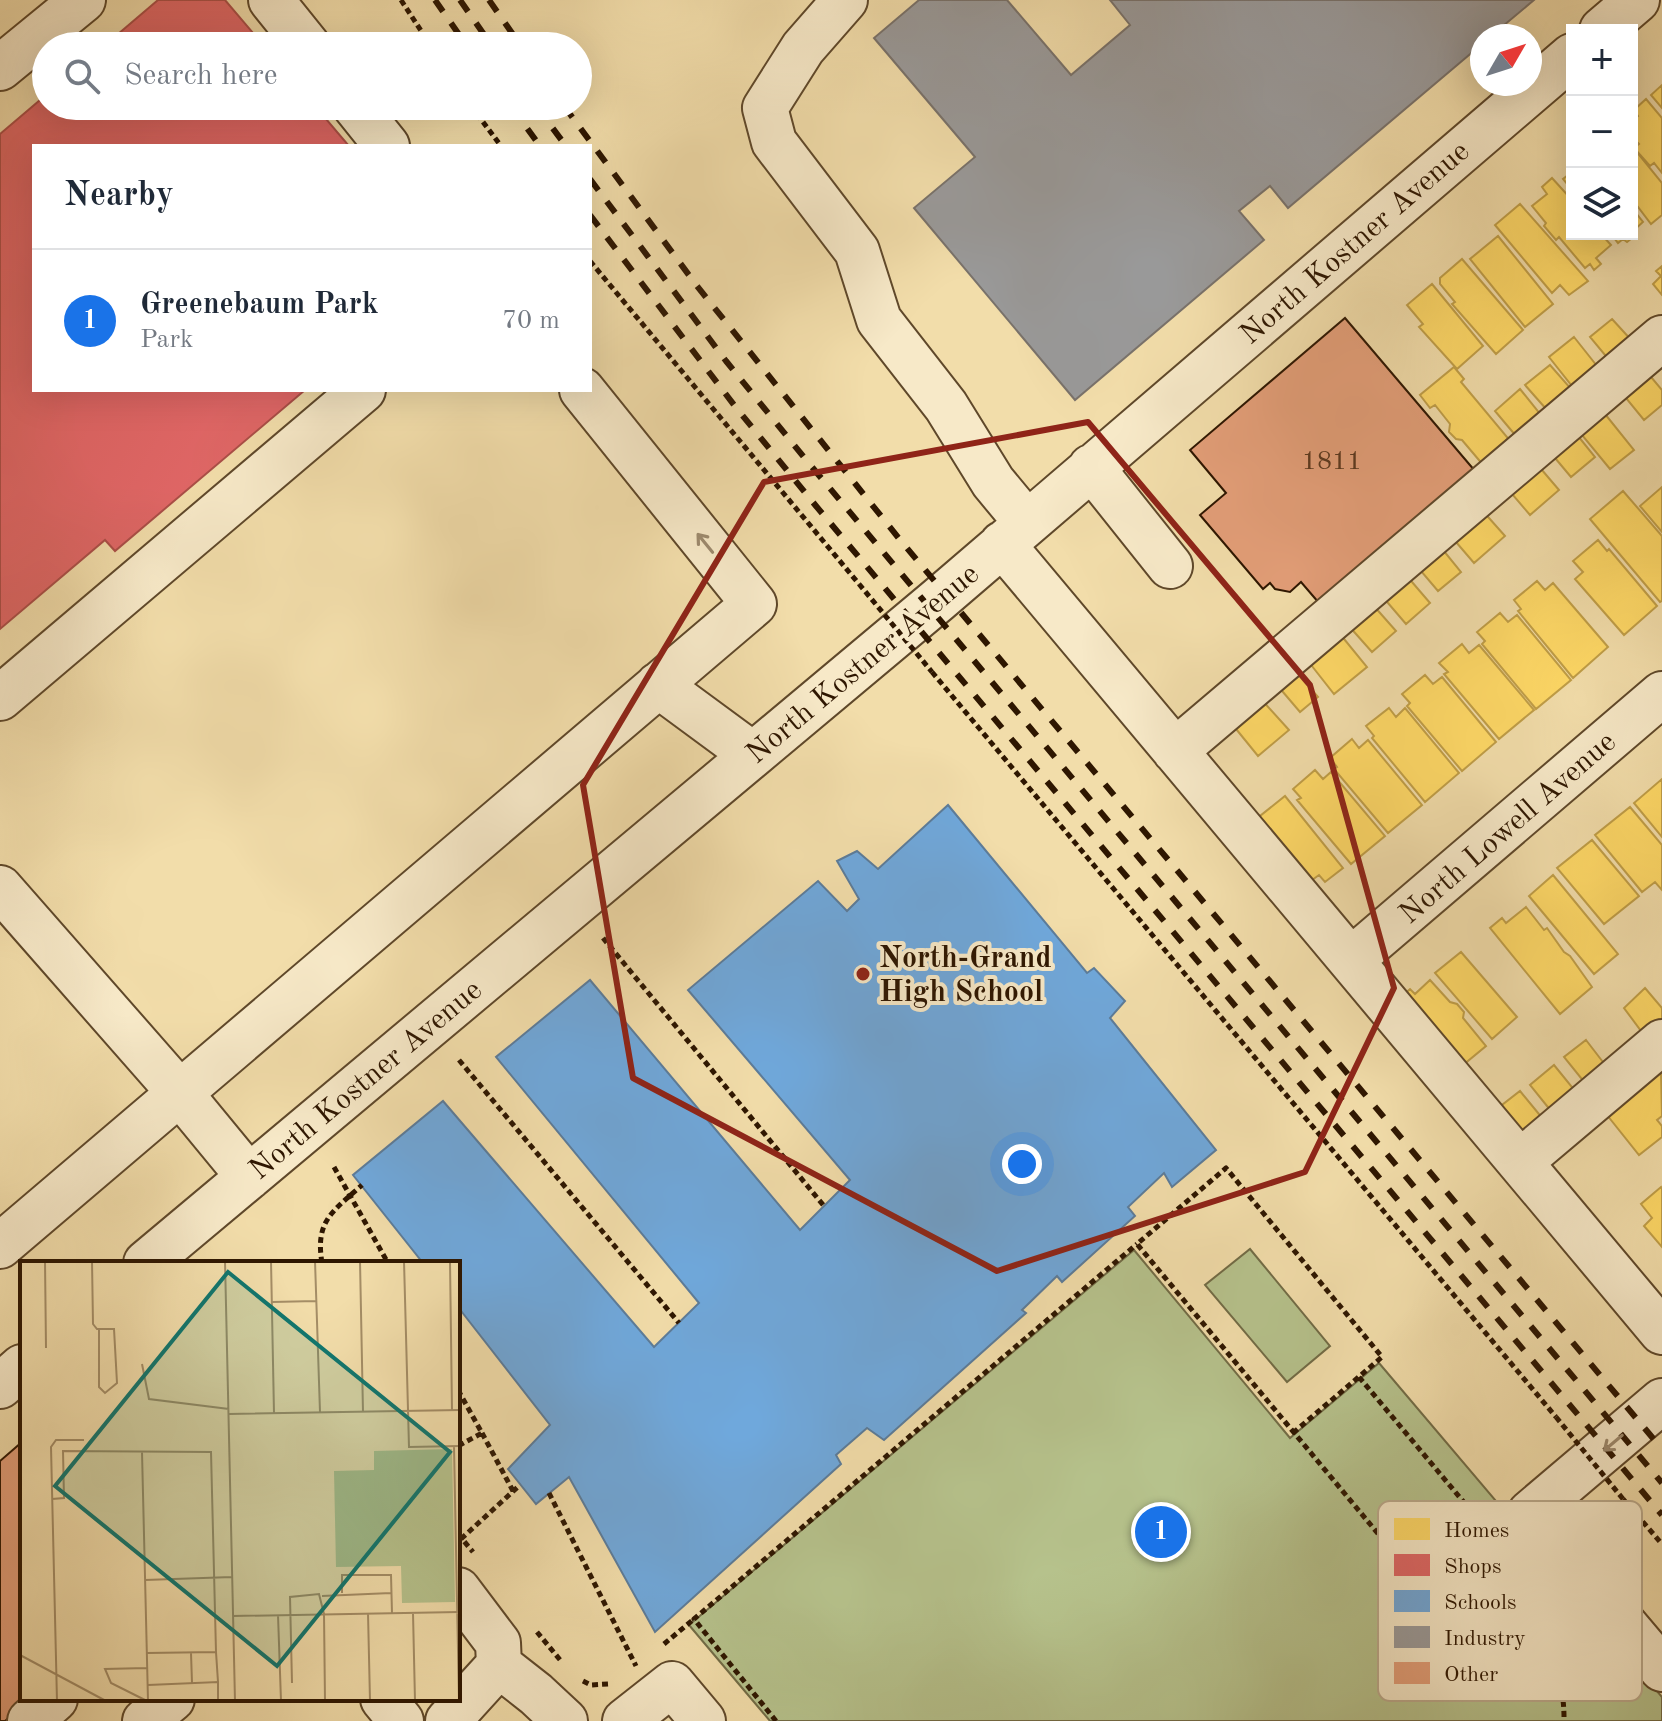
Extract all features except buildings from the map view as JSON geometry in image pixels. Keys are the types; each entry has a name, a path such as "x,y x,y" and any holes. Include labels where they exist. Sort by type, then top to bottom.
{"street":[{"path":"44,32 83,0"},
{"path":"271,0 297,32"},
{"path":"845,0 803,48 765,108 774,142 857,251 879,320 946,406 993,482 1014,533 1175,751 1662,1332"},
{"path":"1609,24 1637,0"},
{"path":"0,68 32,42"},
{"name":"North Kostner Avenue","path":"148,1261 753,755 1566,61"},
{"path":"366,120 385,144"},
{"path":"1175,751 1662,338"},
{"path":"0,698 361,392"},
{"path":"0,1246 754,604 584,392"},
{"path":"1091,467 1170,566"},
{"path":"658,685 753,755"},
{"name":"North Lowell Avenue","path":"1351,960 1662,694"},
{"path":"0,888 179,1092 249,1177"},
{"path":"1520,1162 1662,1042"},
{"path":"0,1386 20,1369"},
{"path":"1544,1501 1662,1401"},
{"path":"448,1721 499,1665 498,1643 469,1576"},
{"path":"1642,1645 1662,1669"},
{"path":"499,1665 565,1721"},
{"path":"618,1702 672,1684 703,1721"},
{"path":"30,1721 53,1701"},
{"path":"145,1721 170,1701"},
{"path":"385,1701 401,1721"}],"path":[{"path":"401,0 422,32"},
{"path":"482,120 500,144"},
{"path":"592,263 1625,1501"},
{"path":"603,938 824,1206"},
{"path":"459,1060 679,1323"},
{"path":"334,1167 387,1261"},
{"path":"659,1648 1226,1168 1382,1357 1293,1433"},
{"path":"322,1261 319,1238 322,1227 362,1185"},
{"path":"1137,1244 1378,1531"},
{"path":"1359,1377 1463,1501"},
{"path":"460,1394 513,1491"},
{"path":"460,1445 482,1433"},
{"path":"469,1576 460,1536 520,1485"},
{"path":"549,1493 636,1666"},
{"path":"1642,1521 1662,1544"},
{"path":"694,1619 776,1721"},
{"path":"529,1622 564,1664"},
{"path":"624,1675 648,1657"},
{"path":"572,1674 618,1702"},
{"path":"1563,1701 1564,1721"}],"highlighted area":[{"path":"1088,422 1310,685 1394,988 1305,1172 997,1271 633,1078 583,785 764,482"}],"green space":[{"path":"1250,1249 1330,1346 1287,1382 1205,1285"},
{"path":"1134,1250 1290,1438 1379,1363 1496,1501 1378,1501 1378,1701 1642,1701 1642,1673 1662,1697 1662,1721 770,1721 689,1625"}],"railway":[{"path":"435,0 457,32"},
{"path":"460,0 482,32"},
{"path":"489,0 511,32"},
{"path":"521,120 539,144"},
{"path":"546,120 564,144"},
{"path":"574,120 697,286 901,541 1662,1449"},
{"path":"592,182 726,361 807,461 1662,1483"},
{"path":"592,218 734,405 816,506 1662,1515"}],"place":[{"name":"North-Grand High School","path":"863,974"},
{"name":"Greenebaum Park","path":"1161,1532"}]}
